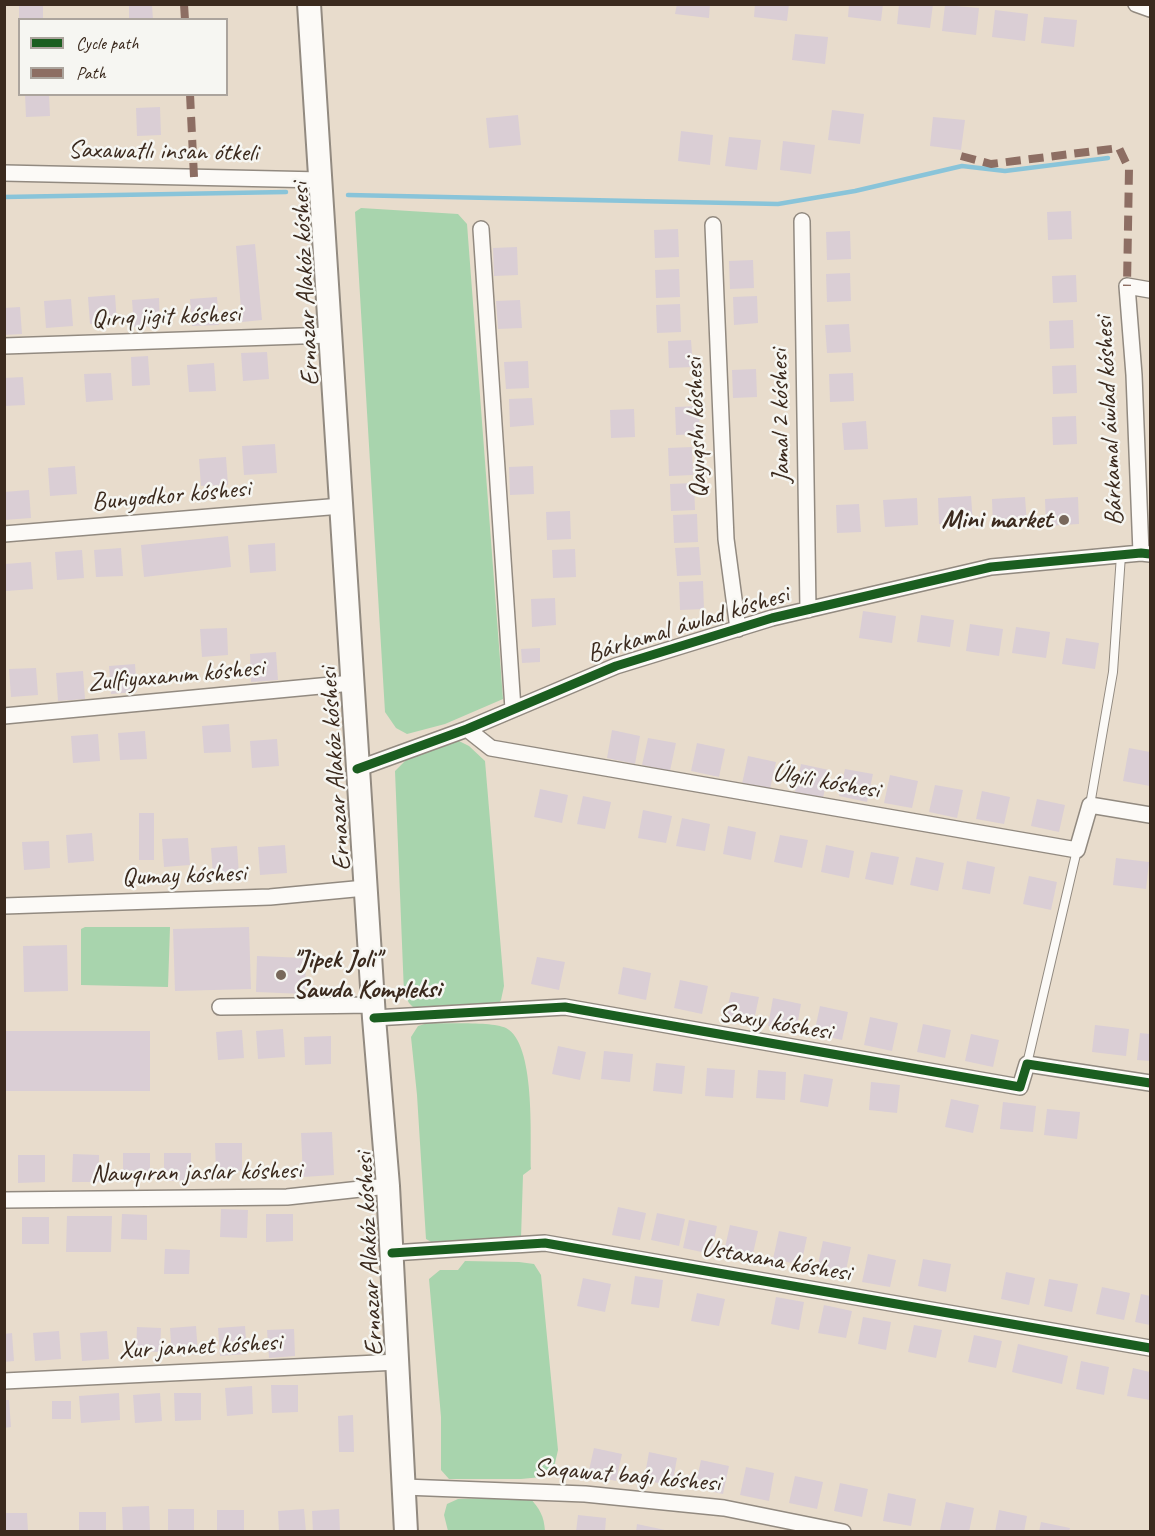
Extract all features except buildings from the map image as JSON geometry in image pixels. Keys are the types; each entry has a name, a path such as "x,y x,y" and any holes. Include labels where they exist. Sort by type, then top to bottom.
{"main road":[{"name":"Ernazar Alakóz kóshesi","path":"309,4 373,1011 388,1186 406,1532"}],"street":[{"path":"1136,4 1150,9"},
{"name":"Saxawatlı insan ótkeli","path":"4,173 321,180"},
{"name":"Jamal 2 kóshesi","path":"802,221 808,610"},
{"name":"Qayıqshı kóshesi","path":"713,225 726,539 738,629"},
{"path":"481,229 513,709"},
{"name":"Bárkamal áwlad kóshesi","path":"357,769 467,729 616,666 738,629 991,567 1146,553 1126,286 1150,290"},
{"name":"Qırıq jigit kóshesi","path":"4,346 330,335"},
{"name":"Bunyodkor kóshesi","path":"4,534 341,506"},
{"name":"Zulfiyaxanım kóshesi","path":"4,716 352,683"},
{"name":"Úlgili kóshesi","path":"467,729 491,747 1077,850"},
{"path":"1077,850 1090,806 1150,815"},
{"name":"Qumay kóshesi","path":"4,906 270,897 365,888"},
{"name":"Saxıy kóshesi","path":"220,1007 373,1011 566,1007 1020,1087 1027,1064"},
{"path":"1027,1064 1150,1083"},
{"name":"Nawqıran jaslar kóshesi","path":"4,1200 287,1197 388,1186"},
{"name":"Ustaxana kóshesi","path":"392,1253 545,1243 1150,1348"},
{"name":"Xur jannet kóshesi","path":"4,1381 398,1362"},
{"name":"Saqawat baǵı kóshesi","path":"404,1487 585,1494 724,1508 843,1532"}],"lane":[{"path":"1090,806 1113,672 1121,555"},
{"path":"1027,1064 1077,850"}],"green space":[{"path":"361,208 458,214 467,224 503,699 445,724 407,734 396,728 385,712 355,212"},
{"path":"459,741 469,746 485,761 504,986 501,1000 496,1007 416,1010 404,993 395,771 408,758"},
{"path":"85,927 170,927 168,987 81,985 81,929"},
{"path":"428,1023 499,1026 506,1028 516,1037 527,1071 531,1115 531,1169 523,1175 521,1238 435,1244 426,1239 411,1037 418,1026"},
{"path":"465,1261 534,1264 541,1275 558,1450 552,1476 521,1479 449,1479 441,1470 441,1417 429,1279 440,1270 458,1270"},
{"path":"529,1497 541,1513 545,1531 448,1531 444,1515 447,1504 458,1499"}],"waterway":[{"path":"348,195 778,204 855,191 962,166 1005,171 1108,158"},
{"path":"4,197 286,192"}],"marked path":[{"path":"184,4 185,18"},
{"path":"190,96 194,177"},
{"path":"961,156 991,164 1119,148 1129,169 1127,286"}],"cycle path":[{"path":"357,769 467,729 616,666 772,618 991,567 1150,554"},
{"path":"374,1018 565,1007 1020,1087 1027,1064 1150,1083"},
{"path":"392,1253 545,1243 1150,1348"}],"place":[{"name":"Mini market","path":"1064,520"},
{"name":"\"Jipek Joli\" Sawda Kompleksi","path":"281,975"}]}
